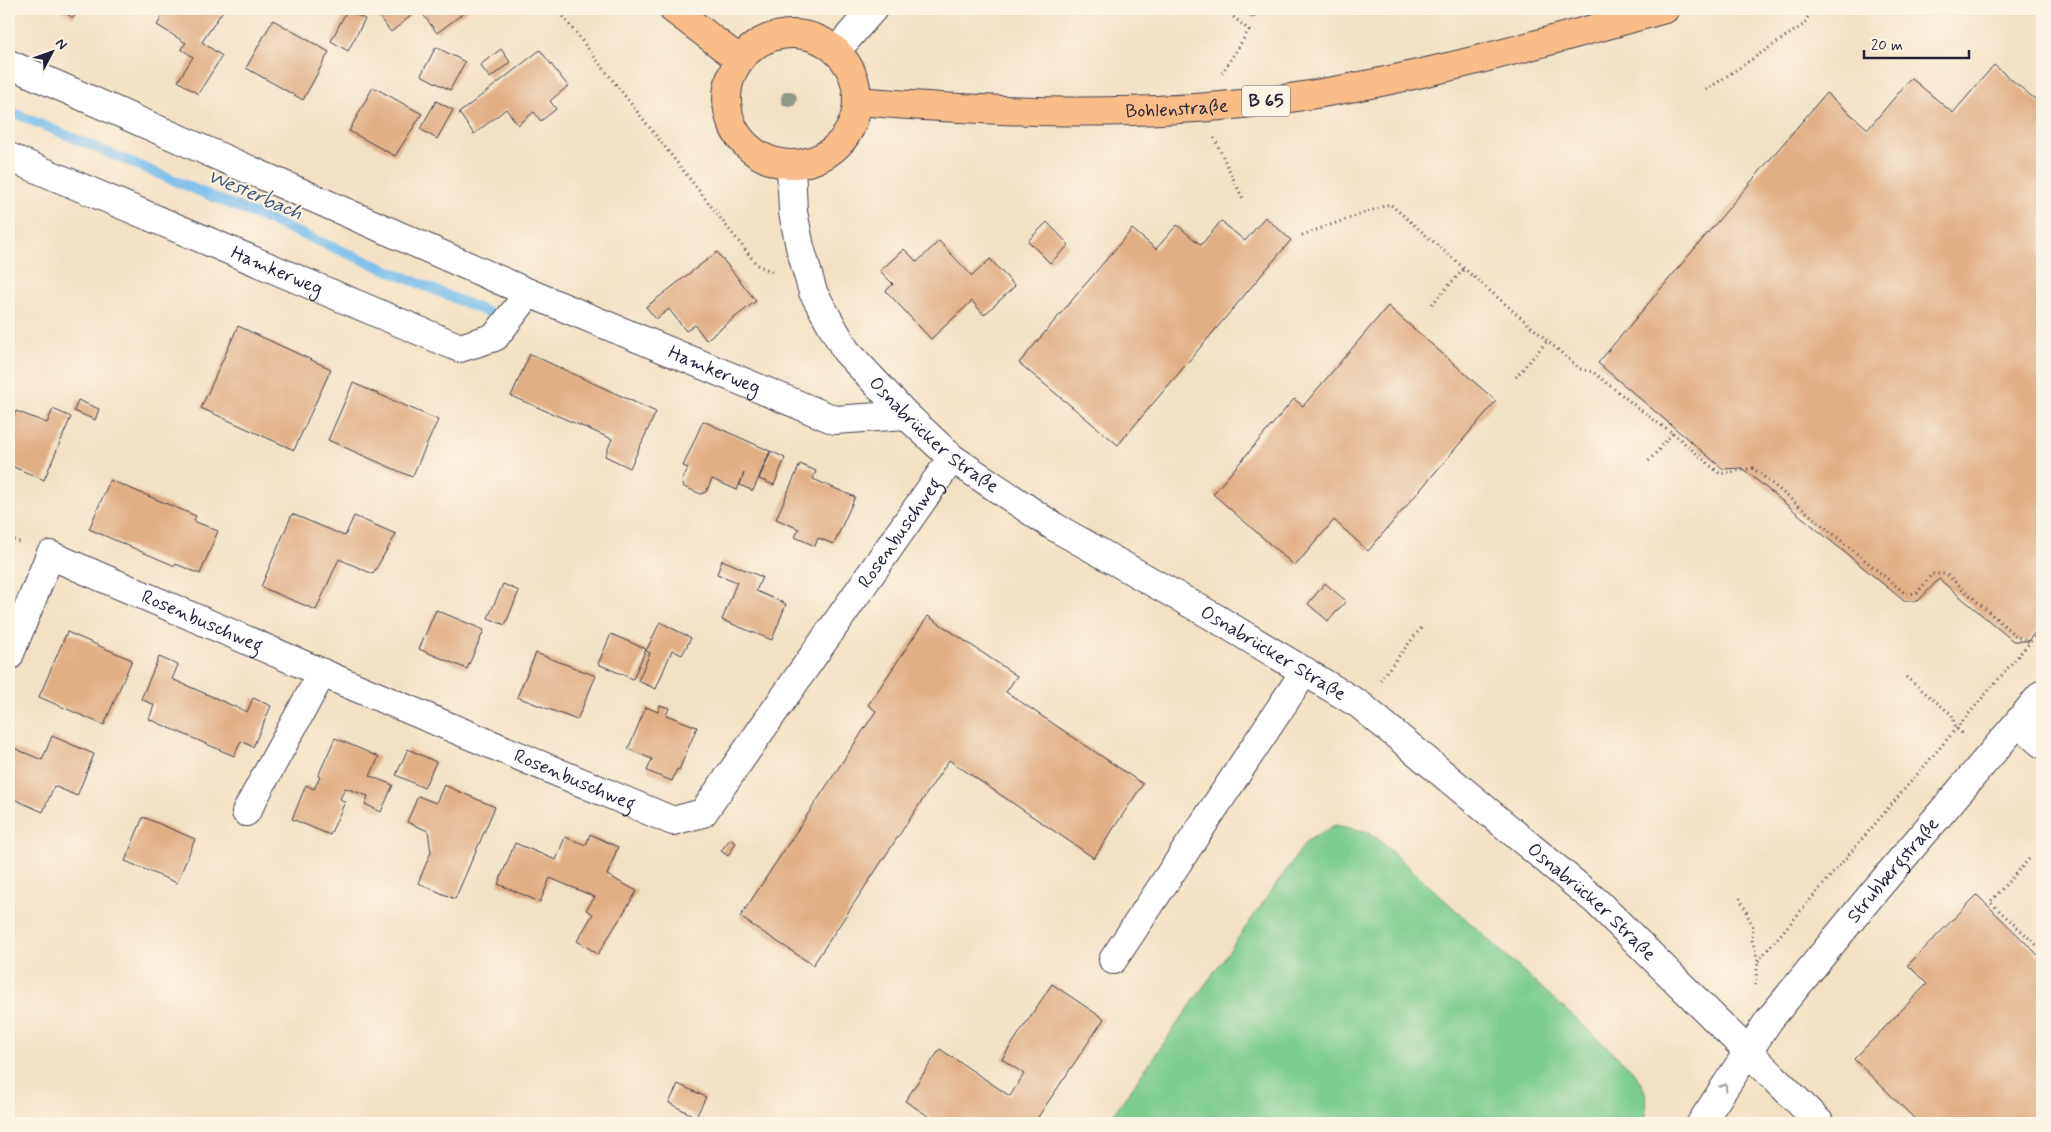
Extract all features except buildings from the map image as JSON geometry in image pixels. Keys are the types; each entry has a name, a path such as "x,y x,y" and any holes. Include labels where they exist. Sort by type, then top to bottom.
{"main road":[{"path":"672,9 740,60"},
{"name":"Bohlenstraße","path":"857,101 1068,112 1200,108 1268,101 1382,83 1665,9"},
{"path":"786,35 804,35 821,41 836,51 847,66 855,82 857,101 854,121 844,139 829,153 811,162 791,165 771,161 753,152 738,137 729,119 726,98 730,78 740,60 753,47 768,38 786,35"}],"street":[{"path":"836,51 873,9"},
{"name":"Hamkerweg","path":"9,64 529,292 835,420 906,415"},
{"name":"Hamkerweg","path":"9,157 460,348 495,337 529,292"},
{"name":"Osnabrücker Straße","path":"791,165 793,212 800,247 813,292 846,351 906,415 952,458 1053,526 1305,671 1360,706 1597,902 1820,1123"},
{"name":"Rosenbuschweg","path":"9,656 50,555 322,673 673,821 703,812 952,458"},
{"path":"1113,960 1305,671"},
{"path":"246,812 322,673"},
{"name":"Strubbergstraße","path":"1701,1123 1769,1020 1873,893 2042,694"},
{"path":"2018,723 2042,744"}],"path":[{"path":"557,9 757,265 813,292"},
{"path":"1224,9 1249,30 1200,108 1243,200"},
{"path":"1706,90 1803,25 1813,9"},
{"path":"1302,235 1390,204 1580,369 1593,372 1652,420 1673,433 1720,474 1753,468 1906,594 1917,593 1932,574 1946,574 2017,637 2030,642"},
{"path":"1432,304 1464,269"},
{"path":"1516,377 1547,340"},
{"path":"1647,462 1673,433"},
{"path":"1360,706 1421,628"},
{"path":"1740,898 1753,927 1752,940 1758,961 2042,628"},
{"path":"1906,677 1952,715 1956,728 1989,758"},
{"path":"2029,859 1990,902 2042,950"}],"green space":[{"path":"1335,825 1370,832 1632,1070 1646,1095 1647,1101 1643,1123 1107,1123 1307,841"}],"waterway":[{"name":"Westerbach","path":"9,111 487,312"}]}
